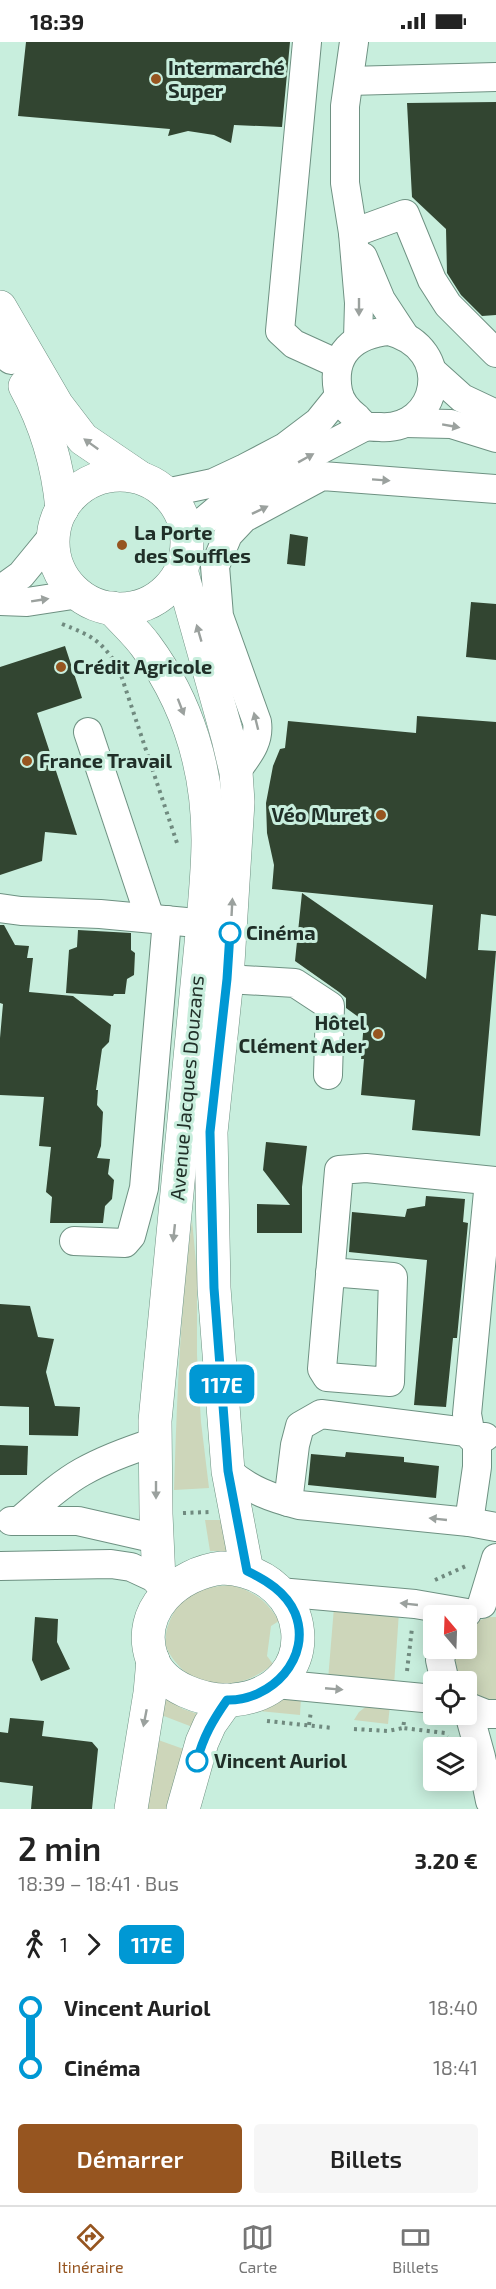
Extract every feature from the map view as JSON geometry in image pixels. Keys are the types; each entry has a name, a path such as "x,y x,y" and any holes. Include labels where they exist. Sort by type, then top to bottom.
{"main road":[{"path":"0,307 57,405 83,439 153,485 177,505 187,535 187,548 181,570 174,582 153,600 140,606 112,608 96,604 70,587 61,574 55,560 58,522 54,458 37,408 4,350"},
{"path":"58,522 68,500 93,480 123,475 153,485"},
{"name":"Avenue Jacques Douzans","path":"181,570 236,772 238,802 227,979 210,1132 214,1288 228,1471 247,1571"},
{"name":"Avenue Jacques Douzans","path":"112,608 146,645 175,692 197,747 207,811 208,842 203,923 156,1410 157,1539 164,1585"},
{"path":"131,1809 150,1693 153,1660 150,1647 153,1617 164,1585 206,1570 230,1568 247,1571 266,1580 288,1601 295,1614 299,1630 294,1659 287,1672 276,1684 249,1697 227,1700 203,1698 188,1692 163,1675 153,1660"},
{"path":"183,1809 202,1742 210,1725 227,1700"}],"street":[{"path":"307,42 280,331 294,344 338,364"},
{"path":"354,42 345,106 345,183 353,233 359,303 358,339"},
{"path":"349,81 496,77"},
{"path":"353,233 405,214 432,280 448,305 496,353"},
{"path":"353,233 381,300 404,335"},
{"path":"405,423 418,414 428,401 432,386 432,371 426,356 417,344 404,335 389,331 373,333 358,339 346,350 338,364 336,380 339,396 347,410 366,426 384,428 405,423 451,424 496,438"},
{"path":"432,371 462,398 496,414"},
{"path":"153,485 213,483 245,468 285,447 318,422 339,396"},
{"path":"187,535 224,504 253,485 366,426"},
{"path":"236,772 254,747 259,734 257,722 219,616 215,566 228,535 244,518 322,476 496,489"},
{"path":"0,590 21,575 58,522"},
{"path":"0,601 27,602 79,594"},
{"path":"74,1241 125,1242 131,1236 144,1188 158,919 88,732"},
{"path":"0,908 203,923"},
{"path":"227,979 295,983 330,1006 328,1075"},
{"path":"330,1272 339,1170 366,1168 493,1181 466,1414 484,1437"},
{"path":"144,1188 178,1190"},
{"path":"288,1502 294,1445 300,1426 321,1414 466,1432 484,1437"},
{"path":"228,1471 242,1484 272,1498 288,1502 483,1524 477,1443 484,1437"},
{"path":"9,1521 81,1473 108,1459 155,1442"},
{"path":"9,1521 78,1521 157,1539"},
{"path":"477,1609 483,1561"},
{"path":"0,1566 111,1564 131,1567 164,1585"},
{"path":"279,1592 427,1605"},
{"path":"276,1684 423,1698"},
{"path":"477,1710 486,1714 496,1714"},
{"path":"472,1725 492,1798"}],"path":[{"path":"55,621 88,635 104,646 118,666 182,857"},
{"path":"430,1583 483,1561"},
{"path":"406,1674 412,1627"},
{"path":"403,1728 404,1718"},
{"path":"265,1721 333,1728"},
{"path":"354,1729 388,1731 403,1728 445,1733 449,1737"}],"green space":[{"path":"192,1220 197,1273 197,1355 201,1422 209,1488 174,1490 182,1321"},
{"path":"205,1520 224,1520 230,1551 210,1551"},
{"path":"230,1585 259,1597 279,1621 271,1626 267,1656 273,1664 251,1678 225,1684 212,1683 188,1674 178,1665 166,1646 166,1631 173,1613 185,1599 210,1588"},
{"path":"334,1607 399,1612 394,1685 328,1680"},
{"path":"496,1617 496,1701 477,1698 477,1671 454,1671 454,1659 477,1659 478,1621"},
{"path":"161,1695 183,1709 201,1715 195,1728 156,1713"},
{"path":"301,1697 300,1715 259,1711 282,1700"},
{"path":"368,1705 390,1705 388,1724 354,1720 359,1712"},
{"path":"150,1737 189,1751 175,1809 136,1809"}],"building":[{"name":"Intermarché Super","path":"26,42 290,42 282,127 234,125 231,143 214,135 188,131 168,136 170,129 18,116"},
{"path":"496,102 496,315 482,316 461,295 447,273 446,229 412,197 407,103"},
{"path":"290,534 308,537 305,566 287,564"},
{"path":"471,602 496,604 496,660 466,657"},
{"path":"65,646 82,698 37,713 77,835 45,832 42,861 0,875 0,667"},
{"path":"417,716 496,722 496,916 481,914 478,950 496,951 480,1136 412,1130 415,1100 361,1095 364,1021 346,1008 346,998 295,961 302,893 426,979 433,905 272,889 274,865 267,833 266,803 273,766 280,749 285,748 288,721 416,733"},
{"path":"0,925 4,925 15,945 29,946 27,958 33,958 29,992 73,996 111,1025 109,1042 102,1049 96,1090 98,1090 97,1105 103,1112 101,1146 97,1158 110,1159 108,1174 114,1180 112,1199 105,1206 103,1223 50,1223 52,1197 46,1192 51,1147 39,1146 44,1097 0,1095 0,1038 3,1004 0,1003"},
{"path":"78,930 131,933 131,950 135,953 134,975 127,979 125,994 114,994 113,996 66,993 69,950 77,947"},
{"path":"266,1142 307,1146 302,1187 302,1233 257,1233 257,1204 290,1205 263,1170"},
{"path":"426,1196 465,1199 463,1222 468,1223 457,1338 453,1338 446,1407 414,1405 427,1260 349,1252 352,1212 405,1217 407,1209 425,1206"},
{"path":"0,1304 30,1306 38,1337 54,1339 46,1372 55,1406 80,1407 78,1436 29,1435 29,1407 0,1406"},
{"path":"0,1445 28,1446 27,1475 0,1475"},
{"path":"346,1452 404,1457 404,1462 439,1466 436,1498 308,1485 311,1454 345,1457"},
{"path":"35,1617 58,1619 57,1642 70,1669 41,1681 32,1660"},
{"path":"10,1718 44,1721 42,1736 92,1742 98,1749 92,1809 31,1809 33,1786 0,1782 0,1732 8,1733"}],"bus line":[{"name":"117E","path":"197,1761 210,1725 227,1700 249,1697 263,1691 276,1684 287,1672 294,1659 299,1630 295,1614 288,1601 266,1580 247,1571 228,1471 214,1288 210,1132 230,933"}],"place":[{"name":"Intermarché Super","path":"156,79"},
{"name":"La Porte des Souffles","path":"122,545"},
{"name":"Crédit Agricole","path":"61,667"},
{"name":"France Travail","path":"27,761"},
{"name":"Véo Muret","path":"381,815"},
{"name":"Cinéma","path":"230,933"},
{"name":"Hôtel Clément Ader","path":"378,1034"},
{"name":"Vincent Auriol","path":"197,1761"}]}
